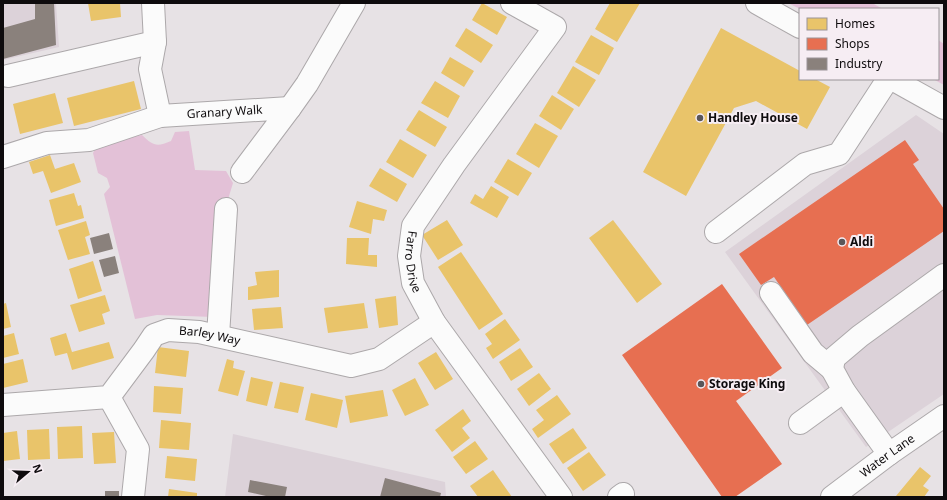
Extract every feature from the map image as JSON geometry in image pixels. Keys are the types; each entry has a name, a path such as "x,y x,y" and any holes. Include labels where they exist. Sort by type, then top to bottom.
{"street":[{"path":"153,3 155,42 150,68 160,116"},
{"name":"Granary Walk","path":"242,172 307,84 354,3"},
{"name":"Farro Drive","path":"512,3 555,27 454,165 413,226 409,256 413,283 434,322 561,497"},
{"path":"757,3 799,26"},
{"path":"8,76 155,42"},
{"path":"716,232 805,164 838,154 887,80"},
{"path":"894,80 944,108"},
{"name":"Granary Walk","path":"3,157 47,143 89,140 160,116 290,108"},
{"path":"218,336 226,209"},
{"path":"832,369 834,358 860,336 944,275"},
{"path":"771,293 813,353 832,369 844,391 889,454"},
{"name":"Barley Way","path":"109,396 154,335 168,330 198,332 351,366 379,359 434,322"},
{"path":"800,423 844,391"},
{"path":"3,405 109,396 138,449 133,497"},
{"name":"Water Lane","path":"832,497 889,454 944,416"}],"shaded area":[{"path":"3,3 56,3 59,47 3,60"},
{"path":"788,3 872,3 881,8 799,8"},
{"path":"939,41 944,44 944,85 935,80 939,80"},
{"path":"916,115 944,134 944,394 866,447 725,252"},
{"path":"189,131 195,170 226,171 233,183 219,229 214,317 157,315 135,319 104,194 110,187 107,178 98,173 93,153 97,145 142,135 152,143 159,145 171,141 175,132"},
{"path":"233,434 445,482 446,497 225,497"}],"building: Homes":[{"path":"88,3 120,3 121,17 91,21"},
{"path":"482,3 507,17 497,35 472,20"},
{"path":"610,3 640,3 617,42 595,29"},
{"path":"466,28 493,45 481,63 455,46"},
{"name":"Handley House","path":"721,28 799,70 799,80 817,80 830,87 807,129 756,101 734,108 686,196 643,172"},
{"path":"591,35 614,48 599,75 575,62"},
{"path":"450,57 474,71 464,87 441,73"},
{"path":"573,66 596,80 579,107 557,93"},
{"path":"134,81 141,109 74,126 67,98"},
{"path":"435,81 460,96 448,118 421,103"},
{"path":"55,93 63,123 20,134 13,104"},
{"path":"552,95 574,109 561,130 539,116"},
{"path":"419,110 447,127 435,147 406,130"},
{"path":"535,123 558,136 539,168 516,154"},
{"path":"400,139 427,155 413,178 386,162"},
{"path":"50,155 55,169 74,163 81,182 51,193 43,171 33,174 29,162"},
{"path":"508,159 532,173 518,196 494,182"},
{"path":"380,168 407,184 397,202 369,186"},
{"path":"491,186 509,197 497,218 470,203 475,194 483,199"},
{"path":"74,193 78,206 81,205 84,218 56,226 49,200"},
{"path":"357,201 387,210 384,221 373,219 371,234 349,227"},
{"path":"447,220 463,245 438,260 422,235"},
{"path":"613,220 662,284 637,303 589,238"},
{"path":"86,221 90,235 85,237 90,254 68,260 58,230"},
{"path":"347,238 369,238 368,255 377,255 377,267 346,264"},
{"path":"461,252 503,314 479,330 438,267"},
{"path":"93,261 102,291 78,299 69,269"},
{"path":"279,270 279,297 248,300 248,287 257,285 255,272"},
{"path":"105,295 110,311 102,314 105,324 79,332 70,305"},
{"path":"396,296 398,325 379,328 375,299"},
{"path":"6,303 11,327 3,329 3,304"},
{"path":"364,303 368,328 328,333 324,308"},
{"path":"281,307 283,328 254,330 252,309"},
{"path":"505,319 520,340 493,359 486,348 492,344 485,334"},
{"path":"14,333 19,354 3,358 3,336"},
{"path":"66,333 72,352 109,342 114,358 72,370 67,353 55,356 50,338"},
{"path":"158,347 189,351 186,377 155,373"},
{"path":"520,348 533,367 511,381 499,362"},
{"path":"436,352 453,379 435,390 418,363"},
{"path":"23,359 28,382 3,388 3,364"},
{"path":"227,359 234,361 233,368 245,371 238,396 218,391"},
{"path":"539,373 551,389 529,406 517,389"},
{"path":"251,377 273,382 267,406 246,401"},
{"path":"415,378 429,405 405,416 392,390"},
{"path":"280,382 304,387 298,413 274,408"},
{"path":"154,386 183,388 181,414 153,412"},
{"path":"383,390 388,416 350,423 345,396"},
{"path":"311,393 343,400 337,428 305,420"},
{"path":"557,395 571,414 538,438 532,429 544,420 536,410"},
{"path":"463,409 471,421 462,428 470,438 452,452 435,430"},
{"path":"161,420 191,423 189,450 159,448"},
{"path":"82,426 83,458 58,459 57,427"},
{"path":"573,428 587,448 563,464 549,444"},
{"path":"49,429 50,459 28,460 27,430"},
{"path":"17,431 20,459 3,461 3,433"},
{"path":"114,432 116,463 94,464 92,433"},
{"path":"475,441 488,459 466,474 453,457"},
{"path":"589,452 606,475 583,491 567,468"},
{"path":"167,456 197,459 195,481 165,478"},
{"path":"920,467 931,476 923,486 929,490 924,497 896,496"},
{"path":"493,470 512,497 478,497 470,486"},
{"path":"169,489 197,493 197,497 168,497"}],"building: Shops":[{"name":"Aldi","path":"905,140 919,160 913,164 944,209 944,231 807,325 774,277 761,285 739,254"},
{"name":"Storage King","path":"722,284 782,368 736,401 782,464 735,497 722,497 622,355"}],"building: Industry":[{"path":"35,3 54,3 56,45 3,59 3,28 35,19"},
{"path":"109,233 113,249 94,254 90,238"},
{"path":"115,256 119,273 104,277 99,260"},
{"path":"385,478 441,493 440,497 380,497"},
{"path":"250,480 287,487 285,497 266,497 248,492"},
{"path":"105,491 119,491 119,497 105,497"}],"place":[{"name":"Handley House","path":"700,118"},
{"name":"Aldi","path":"842,242"},
{"name":"Storage King","path":"701,384"}]}
